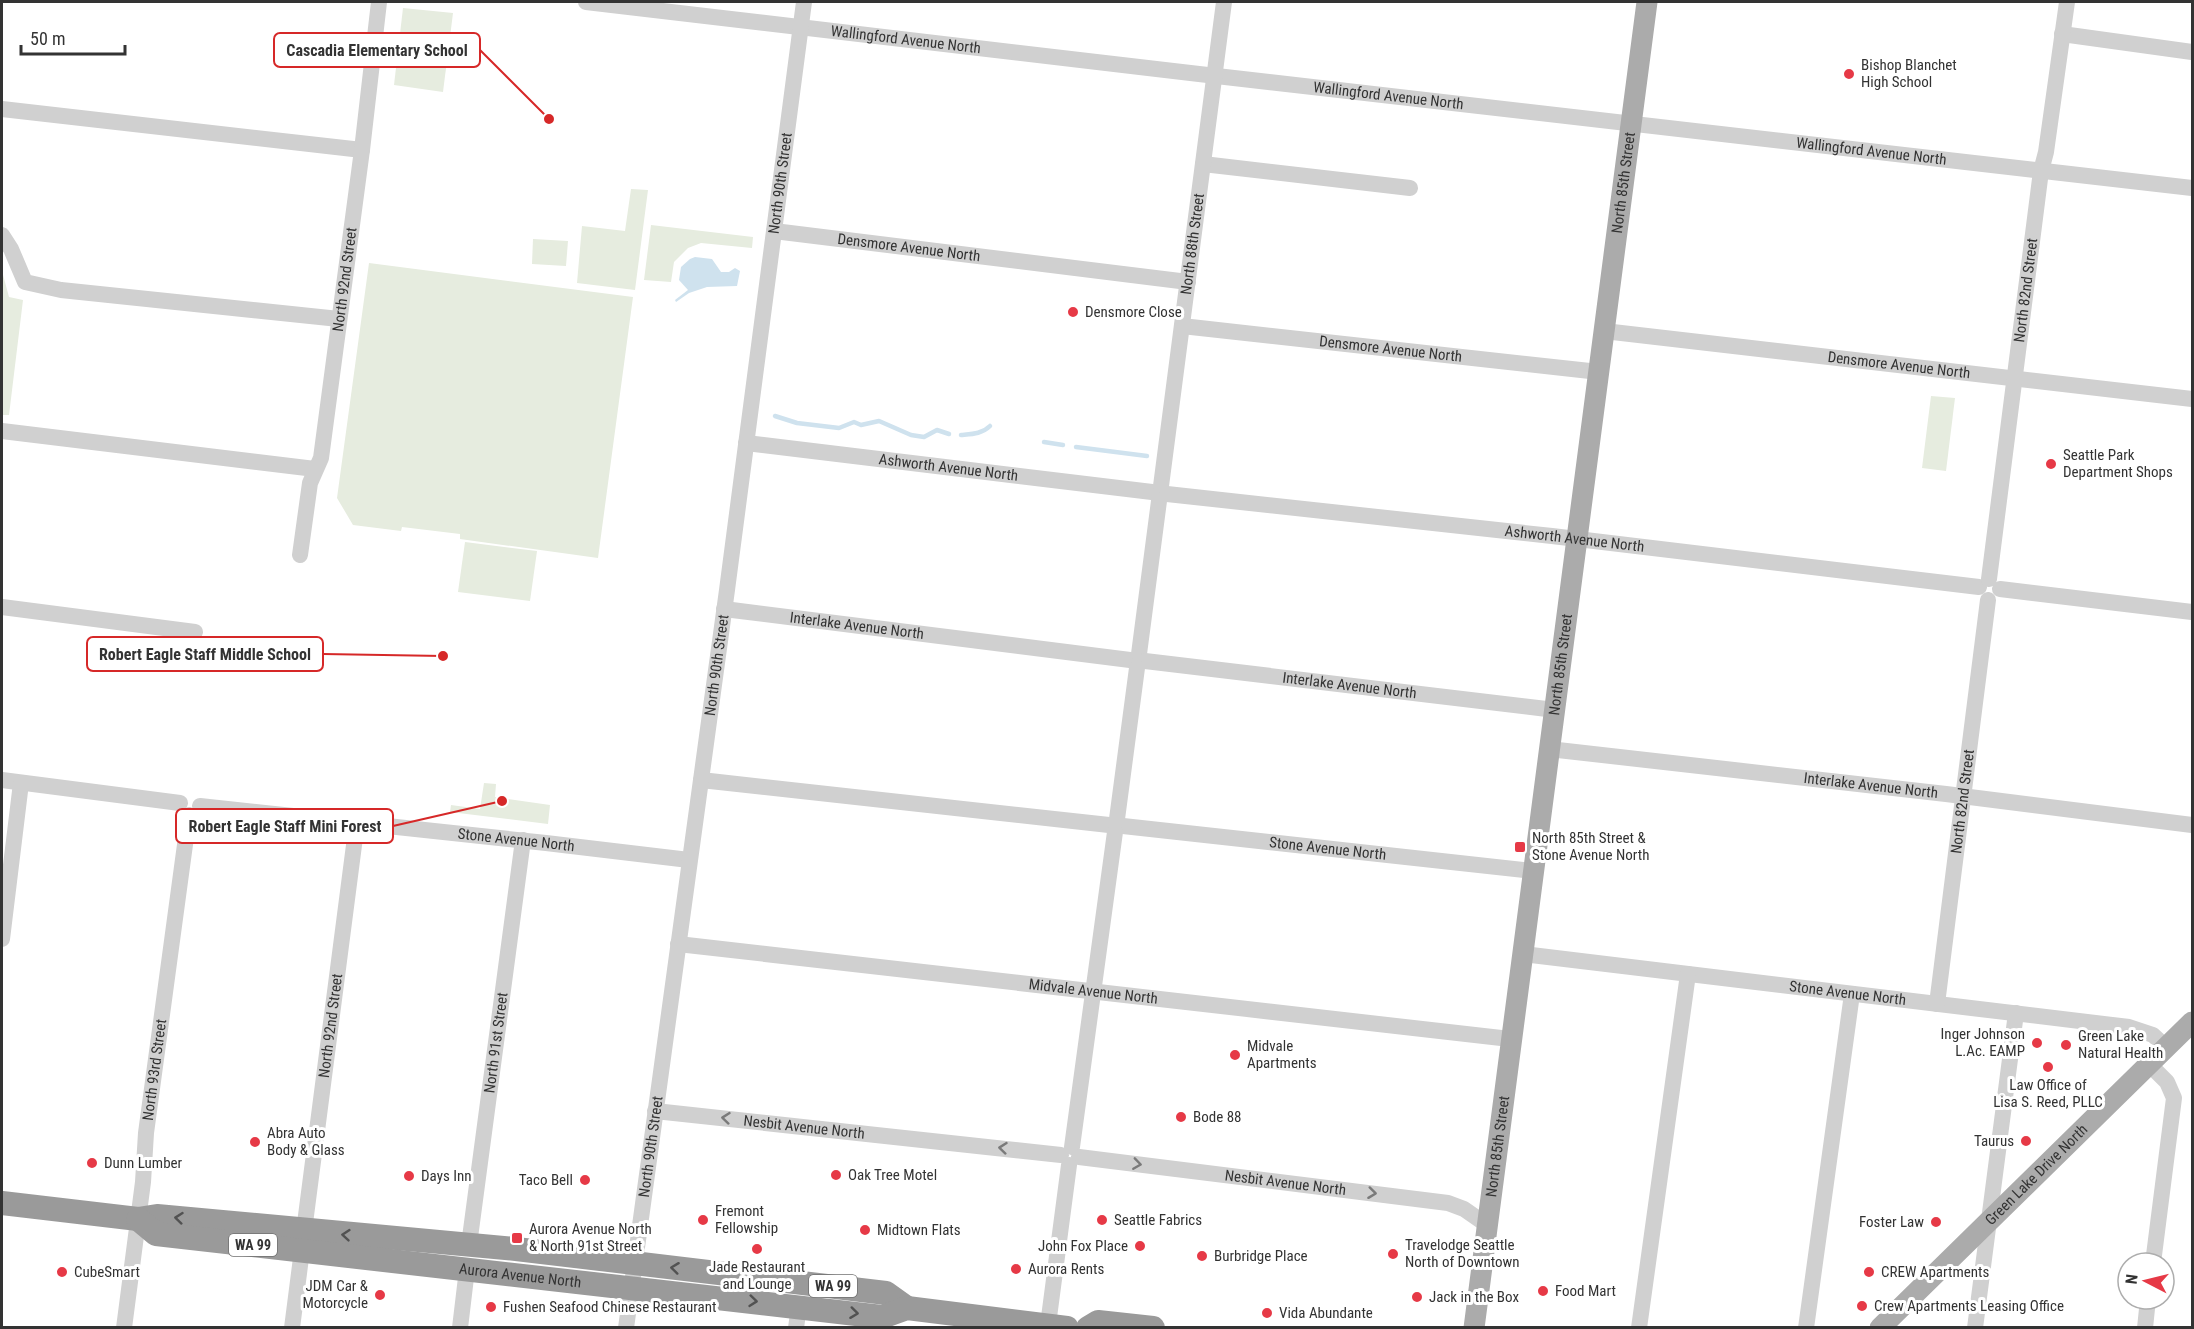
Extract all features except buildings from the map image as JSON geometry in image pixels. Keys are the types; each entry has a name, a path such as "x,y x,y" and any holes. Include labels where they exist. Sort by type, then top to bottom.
{"highway":[{"name":"Aurora Avenue North","path":"2,1203 138,1219 157,1216 303,1241 372,1258 468,1257 634,1263 886,1293 907,1308 966,1321 1057,1326"},
{"name":"Aurora Avenue North","path":"303,1241 430,1242 468,1257 798,1317 882,1317 907,1308"},
{"path":"372,1258 387,1248 423,1251 430,1242"},
{"path":"1088,1328 1098,1322 1152,1328"}],"main road":[{"name":"North 85th Street","path":"1473,1328 1647,2"},
{"name":"Green Lake Drive North","path":"1880,1328 2193,1022"}],"street":[{"name":"North 92nd Street","path":"300,555 310,483 321,458 362,150 379,2"},
{"name":"Wallingford Avenue North","path":"586,2 2193,188"},
{"name":"North 90th Street","path":"626,1328 804,2"},
{"name":"North 88th Street","path":"1057,1326 1070,1156 1116,826 1224,2"},
{"name":"North 82nd Street","path":"1937,1004 2041,171 2046,152 2067,2"},
{"path":"2062,34 2193,52"},
{"path":"2,109 362,150"},
{"path":"1203,164 1410,188"},
{"name":"Densmore Avenue North","path":"774,231 1188,282"},
{"path":"2,235 11,249 25,282 61,290 339,319"},
{"name":"Densmore Avenue North","path":"1182,326 1599,372"},
{"name":"Densmore Avenue North","path":"1604,331 2193,399"},
{"path":"2,431 315,469"},
{"name":"Ashworth Avenue North","path":"746,443 1160,494 1578,539 2193,612"},
{"path":"2,607 195,632"},
{"name":"Interlake Avenue North","path":"724,609 1555,710"},
{"name":"Interlake Avenue North","path":"1549,749 1964,796 2193,825"},
{"name":"Stone Avenue North","path":"2,780 190,808 357,822 689,860"},
{"name":"Stone Avenue North","path":"701,780 1533,871"},
{"path":"2,939 21,783"},
{"name":"North 93rd Street","path":"124,1328 190,808"},
{"name":"North 92nd Street","path":"292,1328 357,822"},
{"name":"North 91st Street","path":"460,1328 523,840"},
{"name":"Midvale Avenue North","path":"678,944 1510,1039"},
{"name":"Stone Avenue North","path":"1522,954 2136,1028 2152,1035 2166,1048"},
{"path":"1639,1328 1688,974"},
{"path":"1806,1328 1852,994"},
{"path":"1975,1328 2016,1013"},
{"path":"2150,1065 2167,1083 2174,1098 2155,1251"},
{"name":"Nesbit Avenue North","path":"655,1111 1070,1156 1448,1203 1464,1209 1487,1225"},
{"path":"2145,1328 2147,1311"}],"shaded area":[{"path":"403,8 453,13 443,92 394,85"},
{"path":"631,189 648,190 635,290 577,283 582,226 625,231"},
{"path":"651,225 753,237 752,248 701,243 688,248 674,262 671,282 644,280"},
{"path":"533,239 568,241 566,266 532,264"},
{"path":"369,263 633,297 598,558 460,539 460,534 402,527 401,531 353,525 337,498"},
{"path":"2,271 9,297 23,300 9,415 2,415"},
{"path":"1931,396 1955,398 1946,471 1922,468"},
{"path":"465,542 537,551 530,601 458,592"},
{"path":"484,783 496,784 495,797 550,805 548,824 450,812 451,805 480,809"}],"water":[{"path":"695,257 712,259 721,272 729,272 735,268 740,271 737,286 707,287 689,293 676,302 675,300 688,290 679,280 681,267"}],"waterway":[{"path":"775,416 797,423 839,428 854,422 861,425 879,421 911,435 924,437 937,430 949,434"},
{"path":"961,435 980,432 990,426"},
{"path":"1044,442 1063,445"},
{"path":"1076,447 1147,456"}],"place":[{"name":"Bishop Blanchet High School","path":"1849,74"},
{"name":"Cascadia Elementary School","path":"549,119"},
{"name":"Densmore Close","path":"1073,312"},
{"name":"Seattle Park Department Shops","path":"2051,464"},
{"name":"Robert Eagle Staff Middle School","path":"443,656"},
{"name":"Robert Eagle Staff Mini Forest","path":"502,801"},
{"name":"North 85th Street & Stone Avenue North","path":"1520,847"},
{"name":"Inger Johnson L.Ac. EAMP","path":"2037,1043"},
{"name":"Green Lake Natural Health","path":"2066,1045"},
{"name":"Midvale Apartments","path":"1235,1055"},
{"name":"Law Office of Lisa S. Reed, PLLC","path":"2048,1067"},
{"name":"Bode 88","path":"1181,1117"},
{"name":"Taurus","path":"2026,1141"},
{"name":"Abra Auto Body & Glass","path":"255,1142"},
{"name":"Dunn Lumber","path":"92,1163"},
{"name":"Oak Tree Motel","path":"836,1175"},
{"name":"Days Inn","path":"409,1176"},
{"name":"Taco Bell","path":"585,1180"},
{"name":"Fremont Fellowship","path":"703,1220"},
{"name":"Seattle Fabrics","path":"1102,1220"},
{"name":"Foster Law","path":"1936,1222"},
{"name":"Midtown Flats","path":"865,1230"},
{"name":"Aurora Avenue North & North 91st Street","path":"517,1238"},
{"name":"John Fox Place","path":"1140,1246"},
{"name":"Jade Restaurant and Lounge","path":"757,1249"},
{"name":"Travelodge Seattle North of Downtown","path":"1393,1254"},
{"name":"Burbridge Place","path":"1202,1256"},
{"name":"Aurora Rents","path":"1016,1269"},
{"name":"CubeSmart","path":"62,1272"},
{"name":"CREW Apartments","path":"1869,1272"},
{"name":"Food Mart","path":"1543,1291"},
{"name":"JDM Car & Motorcycle","path":"380,1295"},
{"name":"Jack in the Box","path":"1417,1297"},
{"name":"Crew Apartments Leasing Office","path":"1862,1306"},
{"name":"Fushen Seafood Chinese Restaurant","path":"491,1307"},
{"name":"Vida Abundante","path":"1267,1313"}]}
